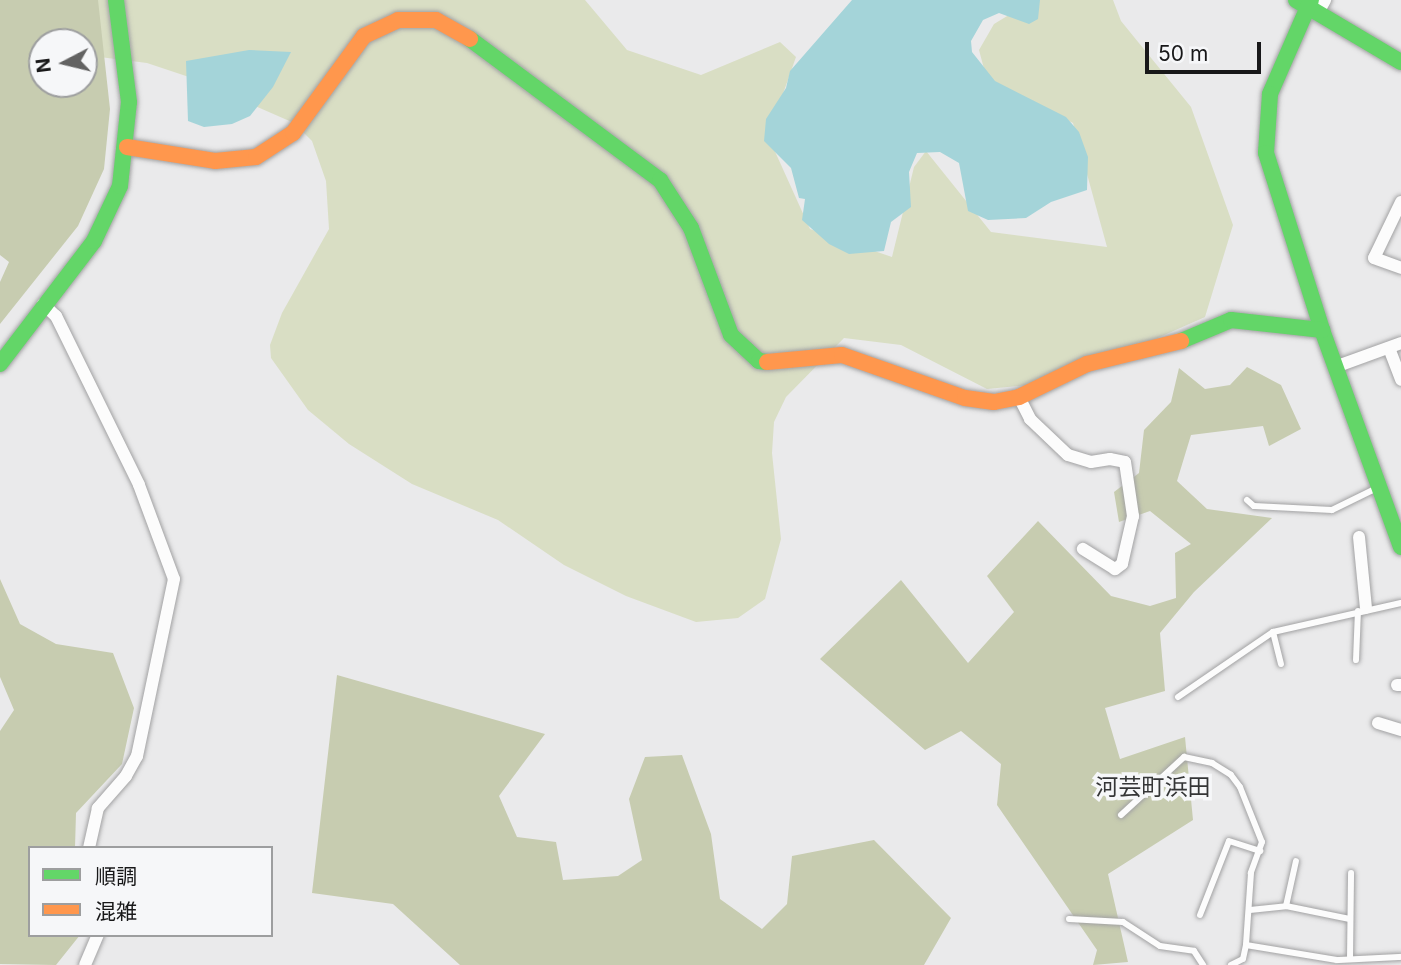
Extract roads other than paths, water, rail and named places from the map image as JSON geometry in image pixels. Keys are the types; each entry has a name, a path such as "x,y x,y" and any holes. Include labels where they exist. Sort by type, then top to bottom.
{"street":[{"path":"0,364 43,303 104,225 120,186 127,147 129,102 116,0"},
{"path":"1398,56 1312,3 1270,94 1264,124 1271,181 1401,547"},
{"path":"127,147 215,161 256,157 293,133 364,36 398,20 436,20 472,40 660,180 691,228 731,335 749,356 774,363 842,355 982,402 1019,397 1087,364 1171,345 1231,320 1322,330"},
{"path":"1401,202 1374,258 1401,268"},
{"path":"43,303 56,316 139,485 174,579 134,766 98,808 89,846"},
{"path":"1335,367 1395,345 1401,380"},
{"path":"1019,397 1030,419 1068,455 1091,462 1110,458 1125,463 1133,516 1122,564 1115,569 1083,549"},
{"path":"1359,537 1362,609"},
{"path":"1378,723 1401,730"},
{"path":"85,965 96,937"}],"lane":[{"path":"1247,500 1254,506 1332,510 1379,486"},
{"path":"1178,697 1273,632 1362,609 1401,603"},
{"path":"1356,660 1362,609"},
{"path":"1273,632 1282,664"},
{"path":"1121,815 1177,761 1197,757 1221,768 1237,782 1261,833 1260,851 1251,873 1245,962 1231,965"},
{"path":"1200,915 1228,841 1260,851"},
{"path":"1286,906 1296,861"},
{"path":"1350,959 1351,873"},
{"path":"1250,910 1286,906 1350,919"},
{"path":"1069,919 1123,922 1160,946 1194,951 1203,965"},
{"path":"1246,945 1314,957 1401,957"},
{"path":"1310,965 1314,957"}],"water":[{"path":"852,0 1040,0 1038,19 1029,24 999,13 983,20 971,41 972,52 995,81 1066,117 1079,132 1088,157 1087,190 1051,202 1026,218 988,220 968,211 959,163 940,152 917,153 909,172 911,207 891,222 884,251 849,254 829,244 802,220 805,199 799,198 791,168 764,141 766,119 786,88 790,71"},
{"path":"249,50 291,52 273,87 250,116 232,124 204,127 188,121 186,61"}],"district":[{"name":"河芸町浜田","path":"1153,787"}]}
